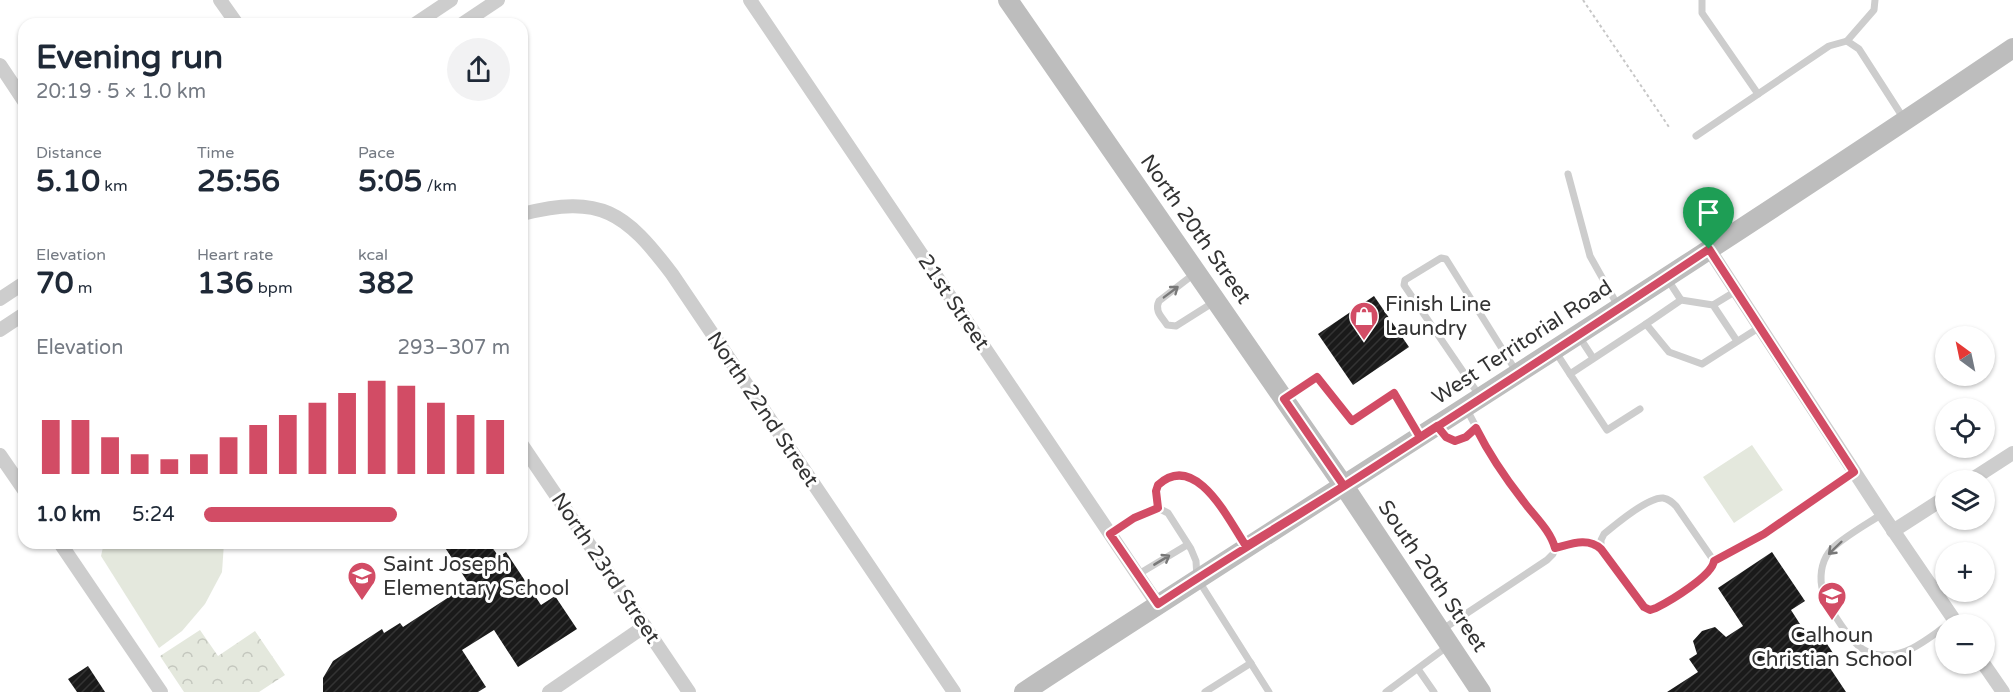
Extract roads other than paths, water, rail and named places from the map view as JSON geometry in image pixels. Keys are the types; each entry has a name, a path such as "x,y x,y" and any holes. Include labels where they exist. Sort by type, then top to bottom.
{"street":[{"path":"220,0 233,18"},
{"path":"424,18 451,0"},
{"name":"21st Street","path":"750,0 1158,604"},
{"name":"North 20th Street","path":"1008,0 1344,486"},
{"path":"470,18 491,2"},
{"name":"West Territorial Road","path":"1024,692 1246,546 1344,486 1666,278 2013,48"},
{"path":"0,65 18,92"},
{"name":"North 22nd Street","path":"528,213 556,206 599,208 625,222 649,244 679,284 954,692"},
{"path":"1709,249 1945,614"},
{"path":"0,299 18,287"},
{"path":"0,330 18,318"},
{"path":"1987,470 2013,453"},
{"name":"North 23rd Street","path":"528,454 689,692"},
{"path":"0,455 18,481"},
{"name":"South 20th Street","path":"1344,486 1481,692"},
{"path":"1893,531 1935,504"},
{"path":"64,549 161,692"},
{"path":"549,692 645,626"},
{"path":"1991,674 2003,692"}],"lane":[{"path":"1702,0 1702,13 1758,94"},
{"path":"1696,136 1829,46 1847,41 1874,10 1875,0"},
{"path":"1847,41 1859,49 1905,121"},
{"path":"1569,174 1590,256 1619,308"},
{"path":"1386,692 1418,669 1445,638 1540,566 1553,554 1555,548 1545,529 1491,454 1476,428 1473,402 1404,285 1405,280 1441,258 1446,259 1518,374"},
{"path":"1196,272 1159,301 1156,309 1167,325 1176,326 1216,301"},
{"path":"1666,278 1681,300"},
{"path":"1570,374 1681,300 1713,305 1736,291"},
{"path":"1713,305 1737,341"},
{"path":"1646,324 1669,352 1702,364 1760,327"},
{"path":"1578,334 1593,358"},
{"path":"1554,350 1607,430 1640,409"},
{"path":"1284,399 1317,377 1352,421 1394,393 1420,437"},
{"path":"1437,426 1446,437 1455,441 1466,437 1476,428"},
{"path":"1714,561 1764,534 1854,472"},
{"path":"1158,508 1156,491 1161,482 1178,476 1195,479 1207,489 1246,546"},
{"path":"1555,548 1591,542 1601,549 1644,607 1650,610 1665,604 1703,578 1713,567 1714,561 1676,506 1669,499 1664,498 1649,502 1604,534 1601,549"},
{"path":"1110,534 1134,518 1158,508 1168,513 1195,555 1197,578 1269,692"},
{"path":"1882,514 1831,550 1824,561 1821,576 1823,592 1853,642 1864,651 1876,654 1900,653 1935,633"},
{"path":"1137,575 1187,545"},
{"path":"1205,692 1251,663"},
{"path":"1418,669 1434,692"}],"place":[{"name":"Finish Line Laundry","path":"1364,342"},
{"name":"Saint Joseph Elementary School","path":"362,602"},
{"name":"Calhoun Christian School","path":"1832,622"}]}
